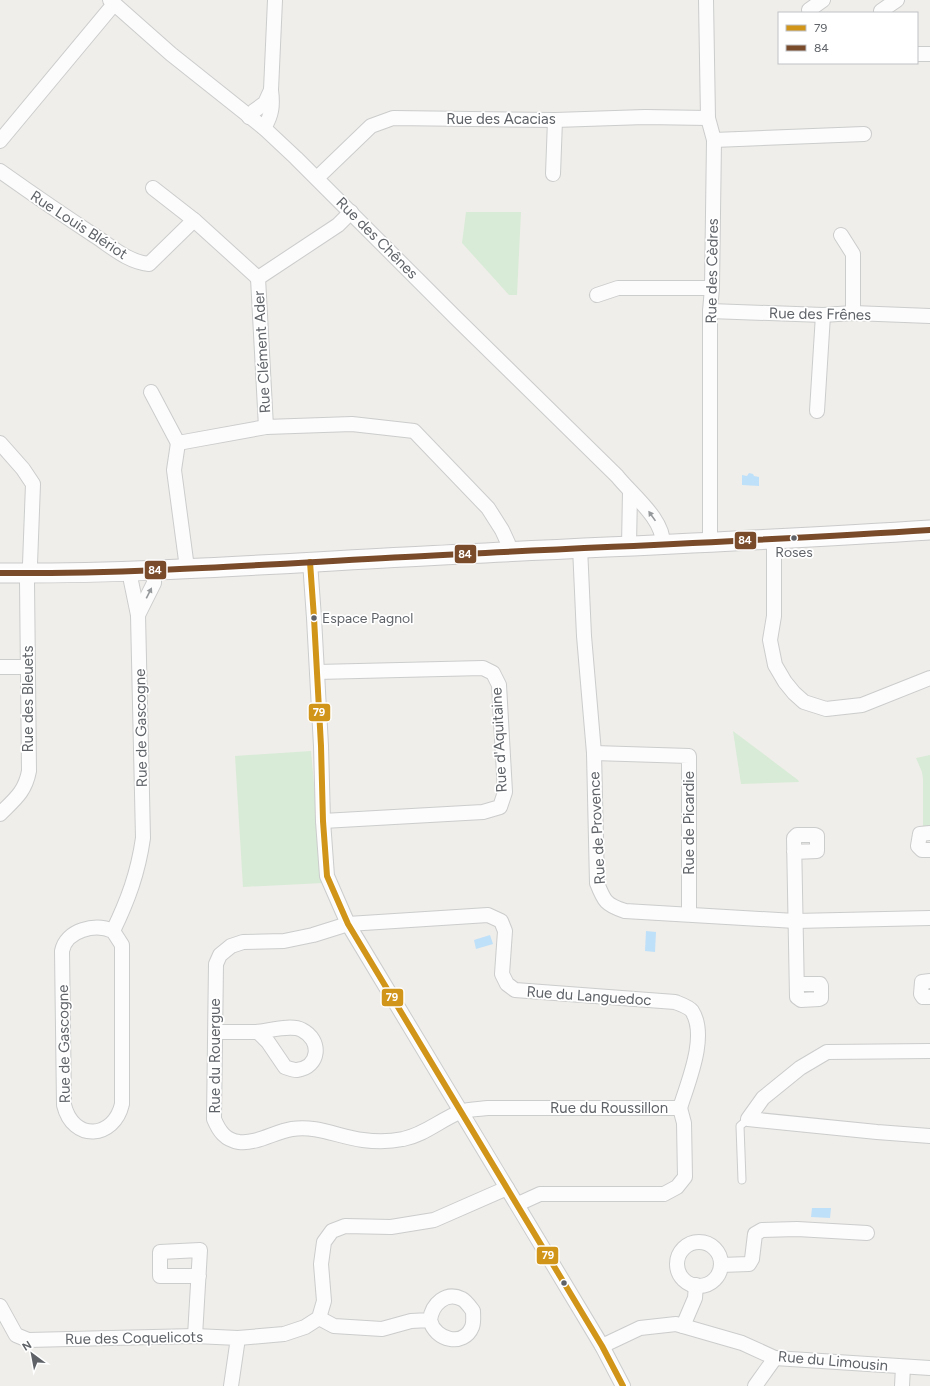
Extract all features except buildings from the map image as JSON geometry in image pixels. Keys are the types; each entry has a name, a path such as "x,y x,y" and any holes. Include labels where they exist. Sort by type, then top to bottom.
{"street":[{"path":"264,128 272,113 273,104 271,90 275,0"},
{"name":"Rue des Cèdres","path":"706,0 708,118 714,140 712,288 710,312 710,543"},
{"path":"809,10 823,0"},
{"path":"879,8 897,0"},
{"path":"0,141 112,2"},
{"name":"Rue des Chênes","path":"112,2 171,54 264,128 317,178 456,318 617,476 630,492 643,504 661,528 664,536 664,545"},
{"path":"918,54 930,54"},
{"path":"250,117 254,111 265,103 271,90"},
{"name":"Rue des Acacias","path":"317,178 371,126 393,118 555,120 645,117 708,118"},
{"path":"553,174 555,120"},
{"path":"714,140 864,134"},
{"name":"Rue Louis Blériot","path":"0,171 72,221 128,258 139,263 149,264 194,220"},
{"path":"153,188 194,220 258,278 338,224 351,212"},
{"path":"841,235 853,254 853,313"},
{"name":"Rue Clément Ader","path":"178,443 266,427 258,278"},
{"path":"597,295 618,288 712,288"},
{"name":"Rue des Frênes","path":"710,312 823,315 853,313 930,316"},
{"path":"817,411 823,315"},
{"path":"151,392 178,443 174,470 187,568"},
{"path":"266,427 352,424 414,431 488,508 502,530 510,552"},
{"name":"Rue des Bleuets","path":"0,443 23,469 33,484 27,582 29,771 26,783 21,792 0,814"},
{"path":"629,546 630,492"},
{"path":"0,573 154,570 510,552 580,547 710,543 930,530"},
{"path":"774,539 774,616 770,640 774,665 785,682 799,698 804,702 826,709 862,705 930,678"},
{"name":"Rue de Provence","path":"580,547 584,636 594,753 597,883 603,897 612,906 625,911 795,921 930,918"},
{"path":"310,562 327,876 348,924 518,1204 602,1346 623,1386"},
{"name":"Rue de Gascogne","path":"138,615 154,583 154,570"},
{"name":"Rue de Gascogne","path":"113,931 134,883 140,862 143,838 138,615 130,571"},
{"path":"0,668 28,667"},
{"name":"Rue d'Aquitaine","path":"317,672 483,668 493,673 499,685 505,792 500,807 483,812 323,821"},
{"name":"Rue de Picardie","path":"594,753 689,756 689,914"},
{"path":"930,833 920,834 918,846 922,850 930,850"},
{"path":"794,852 797,984"},
{"name":"Rue du Languedoc","path":"348,924 488,915 501,921 505,931 502,974 506,984 515,990 675,1002 691,1010 697,1023 697,1055 680,1108"},
{"name":"Rue du Rouergue","path":"348,924 312,935 284,941 243,942 231,946 220,955 216,964 214,1119 219,1131 228,1139 239,1142 254,1141 292,1129 309,1128 362,1140 381,1142 404,1139 424,1132 445,1119 462,1111"},
{"name":"Rue de Gascogne","path":"100,928 113,931 122,945 122,1104 120,1111 112,1124 97,1131 88,1131 74,1125 64,1106 62,951 63,944 67,939 78,931 100,928"},
{"path":"930,981 922,982 921,994 923,997 930,997"},
{"path":"216,1032 258,1032"},
{"path":"930,1052 827,1052 800,1068 763,1098 748,1119 930,1136"},
{"name":"Rue du Roussillon","path":"462,1111 488,1108 680,1108 684,1123 684,1177 677,1187 664,1194 540,1194 518,1204"},
{"path":"430,1320 411,1320 382,1329 334,1326 319,1318 324,1301 322,1264 324,1242 332,1231 345,1226 391,1227 434,1220 507,1188"},
{"path":"721,1265 749,1264 752,1259 755,1234 762,1230 797,1229 867,1233"},
{"path":"694,1243 706,1244 716,1250 719,1256 721,1265 719,1274 715,1279 705,1285 696,1286 687,1282 679,1273 678,1260 683,1249 694,1243"},
{"path":"195,1336 199,1276"},
{"path":"683,1326 695,1298 696,1286"},
{"name":"Rue des Coquelicots","path":"0,1306 16,1334 28,1340 195,1336 238,1338 284,1334 305,1327 319,1318"},
{"name":"Rue du Limousin","path":"602,1346 640,1328 676,1324 742,1342 775,1358 930,1368"},
{"path":"231,1386 238,1338"},
{"path":"755,1386 775,1358"},
{"path":"902,1386 903,1367"}],"lane":[{"path":"742,1180 740,1126 748,1119"}],"green space":[{"path":"466,212 521,212 517,295 509,295 462,243"},
{"path":"733,731 798,780 799,782 741,784"},
{"path":"311,751 323,883 243,887 235,756"},
{"path":"930,755 930,827 923,826 923,779 922,772 916,758"}],"water":[{"path":"749,473 759,477 759,486 742,485 742,475 747,476"},
{"path":"646,931 656,932 655,952 645,951"},
{"path":"490,935 493,944 476,949 474,940"},
{"path":"812,1208 831,1208 830,1218 811,1217"}],"transit line":[{"name":"84","path":"0,573 106,572 213,568 930,530"},
{"name":"79","path":"310,562 327,876 348,924 602,1346 623,1386"}],"place":[{"name":"Roses","path":"794,538"},
{"name":"Espace Pagnol","path":"314,618"}]}
